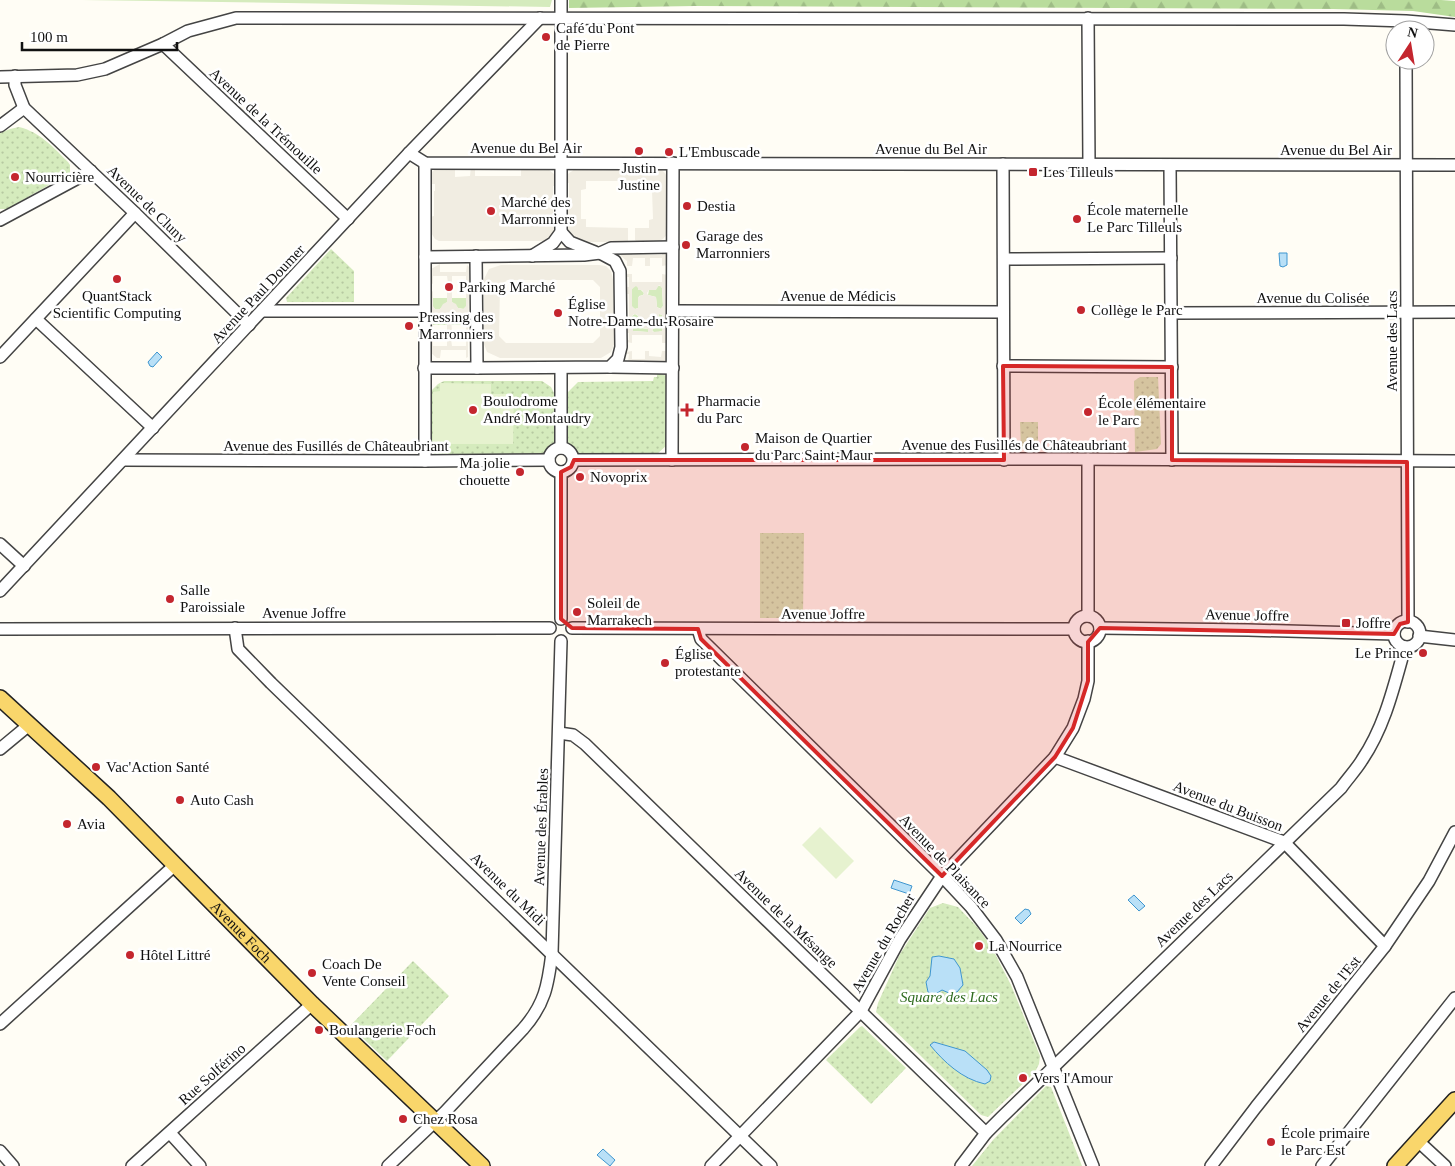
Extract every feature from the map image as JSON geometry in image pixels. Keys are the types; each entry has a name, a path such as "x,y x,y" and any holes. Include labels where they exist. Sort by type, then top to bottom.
{"main road":[{"name":"Avenue Foch","path":"0,698 109,798 312,1004 482,1166"},
{"path":"1395,1166 1455,1100"}],"street":[{"path":"532,256 553,243 561,232 561,0"},
{"path":"0,77 77,75 105,69 188,31 236,18 1334,18 1385,24"},
{"name":"Avenue Paul Doumer","path":"0,591 409,153 540,18"},
{"path":"1088,18 1088,165"},
{"path":"1435,25 1455,25"},
{"name":"Avenue de la Trémouille","path":"162,44 348,219"},
{"name":"Avenue des Lacs","path":"1406,70 1408,622"},
{"name":"Avenue de Cluny","path":"15,76 15,85 24,108 249,325"},
{"path":"0,126 24,108"},
{"path":"409,153 425,163 425,461"},
{"name":"Avenue du Bel Air","path":"425,163 1455,165"},
{"path":"672,163 672,460"},
{"path":"1003,164 1004,460"},
{"path":"1170,165 1172,460"},
{"path":"0,220 91,171"},
{"path":"0,357 135,213"},
{"path":"561,232 570,242 598,252 615,261 620,271 621,346 618,359 610,367"},
{"path":"425,257 584,255 611,248 672,247"},
{"path":"476,256 477,368"},
{"path":"1004,259 1171,258"},
{"name":"Avenue de Médicis","path":"673,310 1004,312"},
{"path":"262,311 424,311"},
{"name":"Avenue du Colisée","path":"1171,313 1455,312"},
{"path":"36,319 153,428"},
{"path":"1003,366 1172,367"},
{"path":"424,368 673,368"},
{"path":"561,368 561,448"},
{"path":"561,448 571,453 574,460 571,468 561,472 554,470 549,460 552,453 561,448"},
{"path":"1088,459 1088,616"},
{"name":"Avenue des Fusillés de Châteaubriant","path":"574,460 1088,459 1455,462"},
{"name":"Avenue des Fusillés de Châteaubriant","path":"123,460 549,460"},
{"path":"561,472 561,618"},
{"path":"0,544 24,566"},
{"path":"1088,616 1097,620 1100,628 1098,635 1095,639 1081,640 1077,637 1074,628 1080,618 1088,616"},
{"path":"561,618 568,622 572,628 568,638 561,641 551,636 550,628 553,621 561,618"},
{"path":"1408,622 1417,626 1419,636 1414,645 1405,647 1397,643 1394,634 1397,626 1408,622"},
{"name":"Avenue Joffre","path":"2,627 550,628"},
{"name":"Avenue du Midi","path":"235,628 238,649 271,683 771,1166"},
{"name":"Avenue Joffre","path":"572,628 1074,628"},
{"name":"Avenue Joffre","path":"1100,628 1394,634"},
{"name":"Avenue de Plaisance","path":"698,629 701,639 942,876 971,907 996,940 1017,977 1093,1166"},
{"path":"1419,636 1455,640"},
{"name":"Avenue des Érables","path":"388,1166 435,1122 535,1015 543,998 549,976 552,953 561,641"},
{"name":"Avenue du Rocher","path":"711,1166 861,1011 900,939 942,876 1055,757 1073,728 1084,699 1088,681 1088,641"},
{"name":"Avenue des Lacs","path":"960,1166 986,1133 1341,788 1363,760 1380,729 1392,696 1405,647"},
{"path":"0,749 29,725"},
{"name":"Avenue de la Mésange","path":"559,733 573,735 585,744 986,1133"},
{"name":"Avenue du Buisson","path":"1055,757 1284,842 1385,946"},
{"name":"Avenue de l'Est","path":"1211,1166 1385,946 1429,881 1455,832"},
{"path":"0,1024 175,865"},
{"path":"1322,1166 1455,998"},
{"name":"Rue Solférino","path":"132,1166 312,1004"},
{"path":"170,1133 200,1166"},
{"path":"1418,1141 1445,1166"},
{"path":"0,1152 13,1166"}],"highlighted area":[{"path":"1003,366 1172,367 1172,460 1407,462 1408,622 1400,624 1394,634 1100,628 1088,642 1088,681 1073,728 1055,757 942,876 701,639 698,629 572,628 561,619 561,472 571,467 574,460 1004,460"}],"green space":[{"path":"82,0 552,0 550,7"},
{"path":"569,0 1441,0 1455,1 1455,17 1413,11 1333,9 695,6 569,8"},
{"path":"19,127 34,133 52,146 70,165 70,173 7,209 0,209 0,133"},
{"path":"331,249 354,271 354,302 287,302 286,298"},
{"path":"634,286 637,286 644,293 639,296 638,308 635,309 632,307 632,289"},
{"path":"658,286 662,288 663,306 661,309 657,307 656,297 648,295 649,290 655,290"},
{"path":"433,298 447,298 447,302 440,309 435,309 433,307"},
{"path":"452,298 466,298 466,307 464,309 458,308 452,302"},
{"path":"458,313 466,316 466,325 451,325 451,320 456,318"},
{"path":"440,314 447,320 447,325 433,325 433,316"},
{"path":"635,314 638,316 640,328 648,329 648,332 633,331 632,316"},
{"path":"659,314 662,315 662,331 655,333 652,330 657,326"},
{"path":"657,373 667,376 668,444 655,456 582,455 578,454 568,444 567,396 568,392 578,382 653,381 654,377 657,377"},
{"path":"1140,377 1158,377 1161,444 1157,449 1135,452 1134,381"},
{"path":"444,381 542,381 551,387 556,397 556,443 547,452 540,455 435,456 431,447 431,391"},
{"name":"Boulodrome André Montaudry","path":"440,383 491,384 491,394 511,394 514,396 513,444 433,444 433,392 440,391"},
{"path":"1020,422 1038,422 1038,449 1021,449"},
{"path":"760,533 804,533 803,618 760,618"},
{"path":"820,827 854,861 836,879 802,845"},
{"name":"Square des Lacs","path":"943,903 958,907 977,927 991,946 1011,985 1040,1056 1035,1072 988,1117 981,1115 876,1012 878,1003 900,954 930,908"},
{"path":"413,961 449,996 387,1061 350,1026"},
{"path":"862,1026 906,1068 871,1104 826,1060"},
{"path":"1046,1086 1051,1087 1082,1166 972,1166 993,1140"}],"shaded area":[{"path":"437,167 455,167 455,177 470,176 471,167 475,167 475,176 521,176 521,167 548,169 557,179 557,186 553,186 553,225 557,225 557,230 549,240 544,241 439,241 435,239 430,231 430,217 434,216 435,184 429,184 431,173"},
{"path":"607,167 660,169 664,172 668,178 668,233 663,239 657,242 637,242 635,240 635,228 649,228 649,220 653,219 652,190 649,190 649,181 586,181 586,189 581,190 581,219 586,219 586,227 628,228 628,242 579,242 573,239 566,231 566,227 569,226 569,218 566,218 566,199 569,198 569,183 565,183 568,174 575,169 603,169"},
{"path":"620,253 662,255 662,253 665,253 668,256 668,265 662,266 662,258 650,258 650,266 645,266 645,258 633,258 632,266 627,266 627,261"},
{"path":"440,264 440,272 466,272 467,265 469,267 469,282 466,283 466,276 452,276 452,283 448,283 447,276 433,276 433,284 431,283 431,269"},
{"path":"501,265 606,266 611,271 614,284 614,345 611,352 601,358 500,358 487,352 484,344 484,279 489,269","holes":["507,280 593,280 600,287 600,336 593,343 506,343 499,336 500,288"]},
{"path":"627,274 632,274 632,282 662,282 662,274 668,275 666,277 668,299 666,300 666,309 668,309 668,314 666,314 666,326 668,327 668,333 666,333 666,340 669,340 667,343 662,343 662,335 632,335 632,343 626,342 626,340 629,340 626,326 629,326 629,294 626,294 626,287 629,287 629,277 626,277","holes":["659,285 662,288 663,306 660,309 657,307 656,297 647,293 649,290 656,290","636,286 638,290 642,290 644,293 638,297 638,308 635,309 632,306 632,289","634,314 638,315 639,327 648,329 648,332 633,331 632,316","659,314 662,315 662,331 653,332 652,330 657,326"]},
{"path":"433,291 433,306 435,309 440,309 447,302 447,291 452,291 452,302 458,308 463,309 466,306 466,291 469,292 468,331 466,331 466,316 459,313 451,320 452,331 447,331 447,320 440,314 433,316 433,331 431,330 430,293"},
{"path":"433,339 433,346 447,346 447,339 451,339 452,346 466,346 466,339 468,339 468,357 466,358 466,350 441,350 440,358 437,358 430,352 430,341"},
{"path":"632,351 632,359 645,359 645,351 649,351 649,356 661,357 662,351 667,351 669,357 667,362 662,364 658,362 628,362 629,354 626,354 626,352"}],"water":[{"path":"1279,253 1287,253 1287,265 1283,267 1280,266"},
{"path":"157,352 162,357 153,367 150,366 148,362"},
{"path":"894,880 912,886 909,894 891,888"},
{"path":"1134,895 1145,906 1139,911 1128,900"},
{"path":"1025,909 1029,910 1031,914 1021,924 1015,918"},
{"path":"939,956 954,959 960,968 963,985 957,992 949,993 942,990 934,995 928,992 926,982 930,976 932,957"},
{"path":"934,1042 965,1051 987,1070 991,1076 990,1081 985,1084 961,1074 941,1058 930,1045"},
{"path":"603,1149 615,1160 610,1166 597,1155"}],"place":[{"name":"Café du Pont de Pierre","path":"546,37"},
{"name":"Justin Justine","path":"639,151"},
{"name":"L'Embuscade","path":"669,152"},
{"name":"Les Tilleuls","path":"1033,172"},
{"name":"Nourricière","path":"15,177"},
{"name":"Destia","path":"687,206"},
{"name":"Marché des Marronniers","path":"491,211"},
{"name":"École maternelle Le Parc Tilleuls","path":"1077,219"},
{"name":"Garage des Marronniers","path":"686,245"},
{"name":"QuantStack Scientific Computing","path":"117,279"},
{"name":"Parking Marché","path":"449,287"},
{"name":"Collège le Parc","path":"1081,310"},
{"name":"Église Notre-Dame-du-Rosaire","path":"558,313"},
{"name":"Pressing des Marronniers","path":"409,326"},
{"name":"Boulodrome André Montaudry","path":"473,410"},
{"name":"Pharmacie du Parc","path":"687,410"},
{"name":"École élémentaire le Parc","path":"1088,412"},
{"name":"Maison de Quartier du Parc Saint-Maur","path":"745,447"},
{"name":"Ma jolie chouette","path":"520,472"},
{"name":"Novoprix","path":"580,477"},
{"name":"Salle Paroissiale","path":"170,599"},
{"name":"Soleil de Marrakech","path":"577,612"},
{"name":"Joffre","path":"1346,623"},
{"name":"Le Prince","path":"1423,653"},
{"name":"Église protestante","path":"665,663"},
{"name":"Vac'Action Santé","path":"96,767"},
{"name":"Auto Cash","path":"180,800"},
{"name":"Avia","path":"67,824"},
{"name":"La Nourrice","path":"979,946"},
{"name":"Hôtel Littré","path":"130,955"},
{"name":"Coach De Vente Conseil","path":"312,973"},
{"name":"Boulangerie Foch","path":"319,1030"},
{"name":"Vers l'Amour","path":"1023,1078"},
{"name":"Chez Rosa","path":"403,1119"},
{"name":"École primaire le Parc Est","path":"1271,1142"}]}
